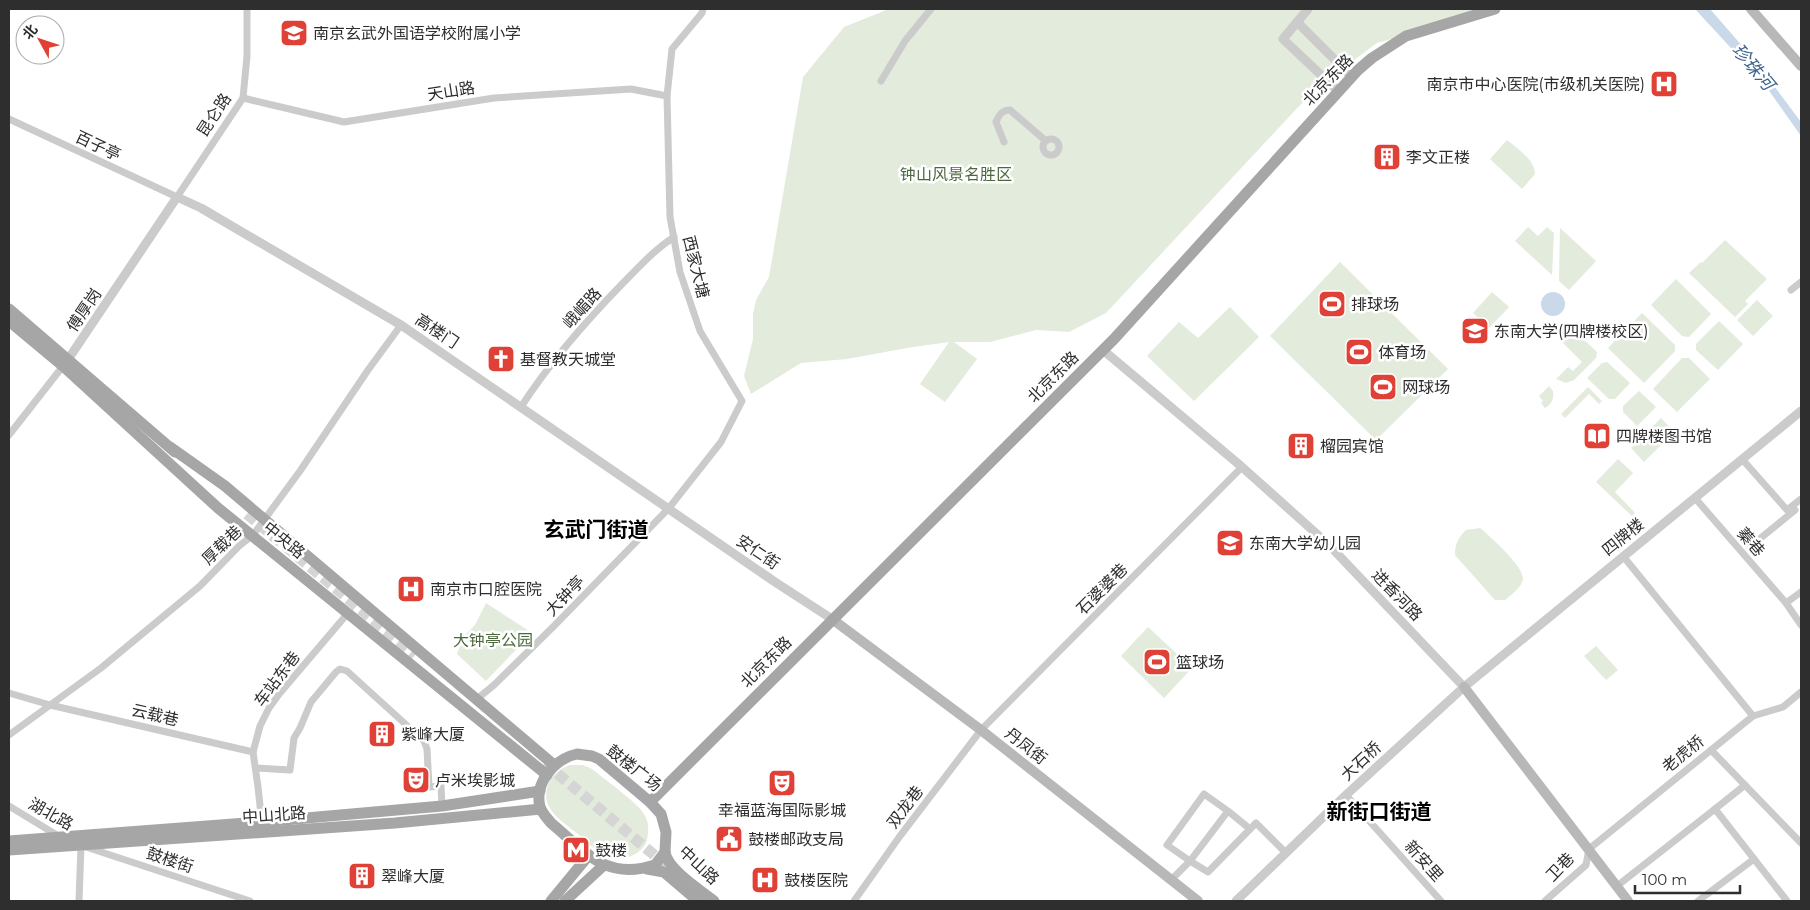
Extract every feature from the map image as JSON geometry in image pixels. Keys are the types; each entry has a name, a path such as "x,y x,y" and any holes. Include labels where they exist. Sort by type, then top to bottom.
{"main road":[{"name":"北京东路","path":"650,802 832,618 1103,350 1338,91 1372,58 1406,36 1478,11 1493,9"},
{"path":"1751,9 1801,66"},
{"name":"中央路","path":"9,309 218,508 547,775"},
{"name":"中央路","path":"9,321 66,363 170,447 225,486 554,765"},
{"name":"中央路","path":"66,363 244,516 170,447"},
{"name":"丹凤街","path":"832,618 981,730 1198,901"},
{"name":"进香河路","path":"1464,687 1628,901"},
{"name":"鼓楼广场","path":"554,765 570,756 583,754 599,759 657,808 666,832 665,852"},
{"path":"554,765 540,791 541,809 551,823 604,866 616,869 655,869 664,872 698,901"},
{"name":"中山北路","path":"9,850 81,845 262,827 442,806 540,791"},
{"name":"中山北路","path":"9,841 262,827 405,822 541,809"},
{"path":"643,869 655,865 665,852"},
{"name":"中山路","path":"665,852 671,865 714,901"},
{"path":"551,901 589,855"},
{"path":"565,901 604,866"}],"street":[{"name":"昆仑路","path":"177,197 242,98 247,56 247,9"},
{"name":"西家大塘","path":"669,508 721,442 742,401 700,331 680,272 670,217 666,96 672,49 702,13 703,9"},
{"path":"881,81 905,41 931,9"},
{"path":"1308,9 1283,39 1338,91"},
{"path":"1297,22 1352,77"},
{"name":"天山路","path":"242,98 344,122 494,98 632,89 666,96"},
{"path":"1004,142 996,122 1005,110 1010,110 1046,141"},
{"name":"百子亭","path":"9,119 177,197"},
{"name":"高楼门","path":"177,197 201,208 401,325 669,508"},
{"name":"傅厚岗","path":"9,435 66,363 177,197"},
{"name":"峨嵋路","path":"521,407 531,391 589,319 658,247 674,237"},
{"path":"1791,290 1801,282"},
{"name":"厚载巷","path":"9,735 101,668 200,586 239,546 253,535 300,471 368,370 401,325"},
{"name":"进香河路","path":"1103,350 1242,467 1328,544 1464,687"},
{"name":"四牌楼","path":"1464,687 1801,411"},
{"path":"1742,459 1787,510 1801,499"},
{"name":"石婆婆巷","path":"981,730 1242,467"},
{"name":"蓁巷","path":"1694,498 1786,603 1801,625"},
{"path":"1751,546 1801,505"},
{"name":"安仁街","path":"669,508 760,572 832,618"},
{"name":"大钟亭","path":"476,699 494,685 554,626 669,508"},
{"path":"1623,556 1753,716"},
{"path":"1786,603 1801,592"},
{"name":"车站东巷","path":"262,827 253,752 260,726 269,708 348,613"},
{"path":"256,768 290,770 294,738 311,702 336,672 340,670 347,671 424,741 427,749 429,787 441,786 442,806"},
{"name":"大石桥","path":"1236,901 1346,795 1464,687"},
{"name":"老虎桥","path":"1588,849 1753,716 1782,706 1801,692"},
{"name":"云载巷","path":"9,693 50,705 253,752"},
{"name":"双龙巷","path":"854,901 900,836 981,730"},
{"path":"1711,750 1801,843"},
{"path":"1617,886 1745,785"},
{"path":"1250,829 1204,794 1167,845 1208,872 1256,823 1286,853"},
{"name":"新安里","path":"1346,795 1441,901"},
{"name":"湖北路","path":"9,806 60,837 81,845"},
{"path":"1715,809 1787,901"},
{"path":"1171,880 1190,861 1228,811"},
{"path":"79,901 81,845"},
{"name":"鼓楼街","path":"81,845 250,901"},
{"name":"卫巷","path":"1546,901 1586,865 1588,849"},
{"path":"1698,901 1754,858"}],"green space":[{"name":"钟山风景名胜区","path":"889,9 1495,9 1377,43 1315,89 1106,313 1069,332 1036,330 990,342 954,342 977,359 945,402 920,384 949,342 847,359 801,363 751,394 744,376 753,339 753,314 756,300 769,277 803,77 844,27"},
{"path":"1507,140 1529,159 1534,169 1535,174 1522,189 1490,159"},
{"path":"1528,227 1538,236 1547,227 1554,233 1552,275 1515,241"},
{"path":"1560,228 1596,261 1569,290 1559,281"},
{"path":"1725,240 1767,279 1745,301 1748,304 1735,317 1689,273"},
{"name":"体育场","path":"1340,262 1448,369 1376,440 1270,336"},
{"path":"1676,279 1711,314 1689,337 1682,336 1651,305"},
{"path":"1492,292 1509,307 1489,328 1473,313"},
{"path":"1757,300 1773,316 1753,336 1737,320"},
{"path":"1230,307 1259,337 1194,401 1147,356 1179,322 1198,338"},
{"path":"1642,313 1675,345 1675,351 1644,383 1608,348"},
{"path":"1719,321 1743,344 1718,370 1696,350 1696,344"},
{"path":"1572,329 1597,352 1596,358 1574,380 1566,383 1556,379 1568,367 1573,371 1582,362 1559,339"},
{"path":"1682,358 1689,358 1710,379 1677,412 1653,389"},
{"path":"1607,362 1630,383 1615,399 1609,399 1587,378 1602,363"},
{"path":"1549,386 1553,391 1553,399 1545,408 1539,396"},
{"path":"1588,387 1602,401 1599,404 1589,394 1565,418 1561,414"},
{"path":"1639,391 1656,407 1637,426 1623,412 1623,406"},
{"path":"1661,418 1674,432 1644,462 1631,448"},
{"path":"1618,459 1633,473 1615,492 1635,513 1632,516 1596,482"},
{"path":"1480,528 1506,552 1522,574 1521,585 1505,600 1495,600 1455,555 1456,544 1463,533 1466,530"},
{"name":"大钟亭公园","path":"486,603 532,633 486,681 457,654 464,636 475,625"},
{"name":"篮球场","path":"1148,627 1192,668 1164,698 1121,656"},
{"path":"1596,646 1618,670 1606,680 1584,656"},
{"path":"570,765 583,765 592,769 641,810 647,820 648,833 645,845 637,853 620,859 605,857 561,821 550,809 546,794 548,785 557,772"}],"water":[{"name":"珍珠河","path":"1695,9 1710,9 1757,63 1801,122 1801,136 1755,71 1742,60"},
{"path":"1553,292 1558,293 1564,299 1564,309 1558,315 1553,316 1548,315 1542,309 1541,304 1542,299 1548,293"}],"tunnel":[{"path":"247,514 415,655"},
{"path":"545,763 666,865"}],"place":[{"name":"南京玄武外国语学校附属小学","path":"294,33"},
{"name":"南京市中心医院(市级机关医院)","path":"1664,84"},
{"name":"李文正楼","path":"1387,157"},
{"name":"排球场","path":"1332,304"},
{"name":"东南大学(四牌楼校区)","path":"1475,331"},
{"name":"体育场","path":"1359,352"},
{"name":"基督教天城堂","path":"501,359"},
{"name":"网球场","path":"1383,387"},
{"name":"四牌楼图书馆","path":"1597,436"},
{"name":"榴园宾馆","path":"1301,446"},
{"name":"东南大学幼儿园","path":"1230,543"},
{"name":"南京市口腔医院","path":"411,589"},
{"name":"篮球场","path":"1157,662"},
{"name":"紫峰大厦","path":"382,734"},
{"name":"卢米埃影城","path":"416,780"},
{"name":"幸福蓝海国际影城","path":"782,783"},
{"name":"鼓楼邮政支局","path":"729,839"},
{"name":"鼓楼","path":"576,850"},
{"name":"翠峰大厦","path":"362,876"},
{"name":"鼓楼医院","path":"765,880"}],"district":[{"name":"玄武门街道","path":"596,529"},
{"name":"新街口街道","path":"1379,811"}]}
